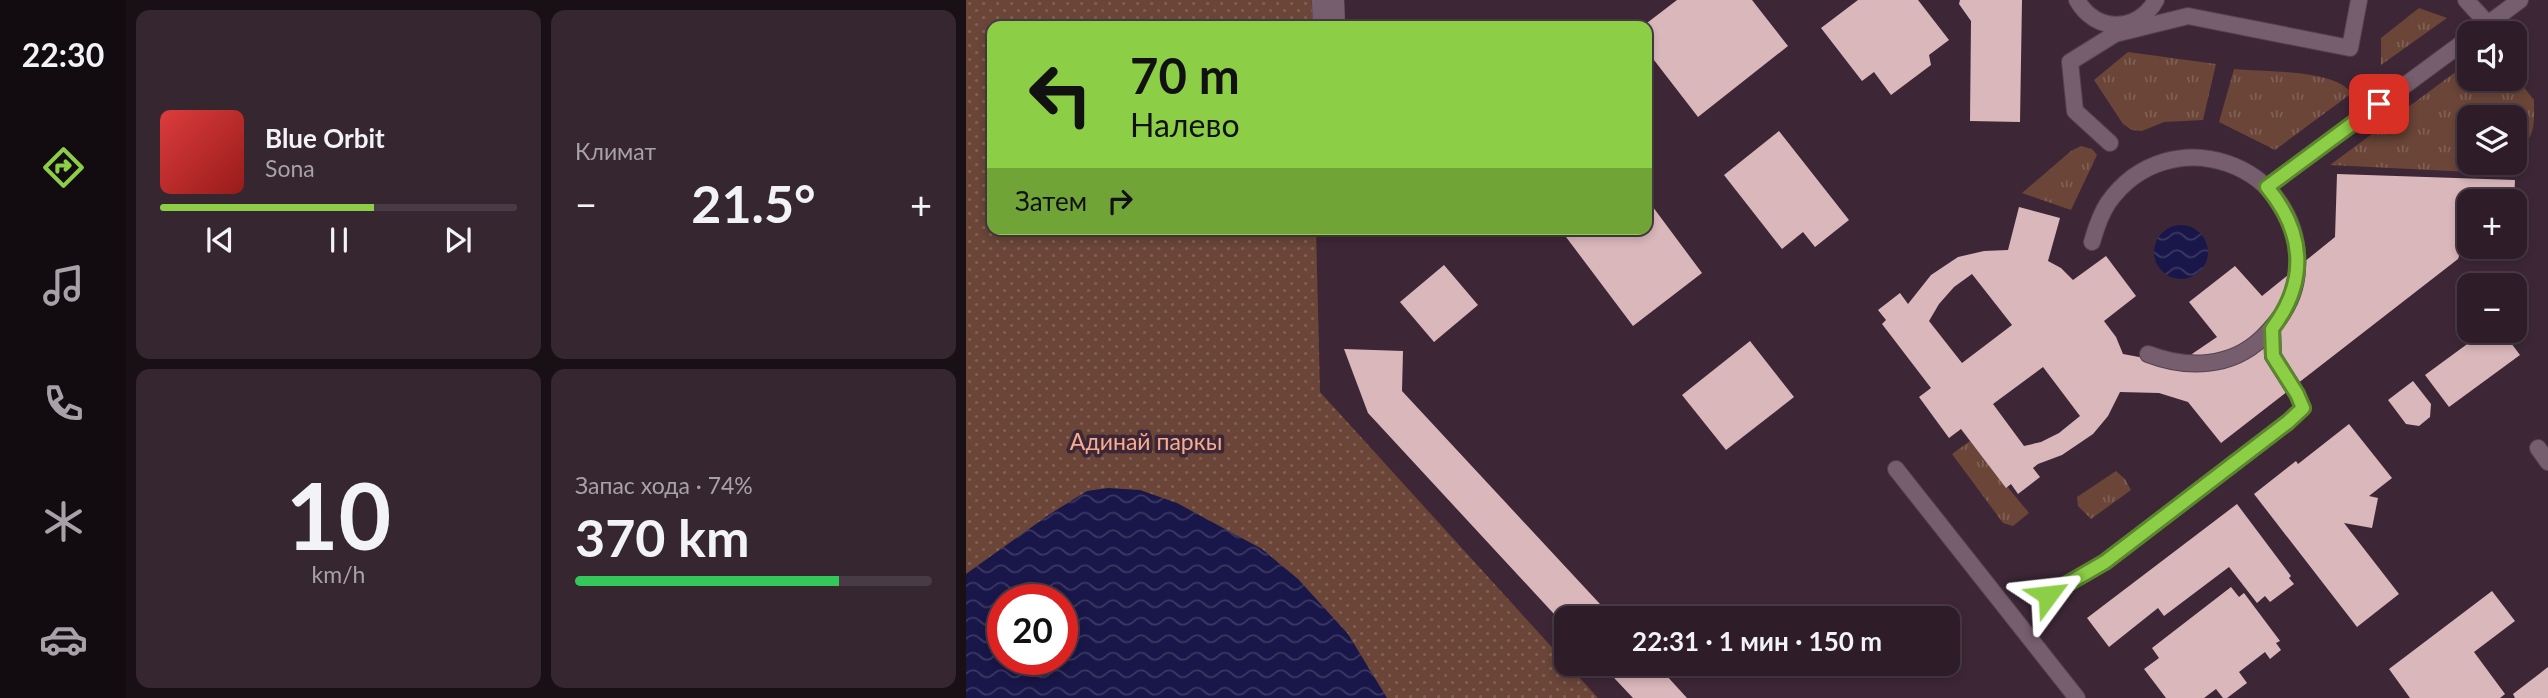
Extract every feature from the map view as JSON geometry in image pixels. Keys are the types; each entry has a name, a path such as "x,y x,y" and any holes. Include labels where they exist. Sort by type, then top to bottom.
{"street":[{"path":"1328,0 1329,21"}],"lane":[{"path":"2077,0 2092,19 2106,25 2120,26 2147,14 2156,0"},
{"path":"2110,143 2075,111 2070,62 2115,34 2188,16 2350,48 2359,0"},
{"path":"2466,0 2478,21"},
{"path":"2492,21 2520,0"},
{"path":"2267,187 2457,47"},
{"path":"2092,242 2107,204 2120,188 2153,165 2173,159 2193,157 2233,164 2267,187 2280,202 2289,219 2298,257 2297,277 2283,314 2258,343 2241,353 2204,364 2175,363 2148,354"},
{"path":"2048,595 2116,554 2303,408 2273,356 2272,329"},
{"path":"2538,448 2548,462"},
{"path":"1896,469 2077,698"}],"green space":[{"name":"Адинай паркы","path":"966,0 1315,0 1315,21 987,21 987,235 1316,235 1320,392 1554,650 1554,676 1578,676 1598,698 966,698"},
{"path":"2419,8 2447,18 2381,65 2381,38"},
{"path":"2128,52 2216,64 2203,120 2164,122 2142,131 2132,130 2123,124 2094,80"},
{"path":"2234,69 2314,76 2343,85 2352,93 2275,150 2219,122"},
{"path":"2457,71 2457,91 2527,91 2534,100 2532,130 2527,142 2527,105 2457,105 2457,171 2330,165"},
{"path":"2081,146 2092,149 2097,155 2071,210 2022,193 2071,151"},
{"path":"1970,441 2029,513 2013,526 2003,523 1952,454"},
{"path":"2116,471 2125,479 2131,490 2091,519 2078,506 2077,497"}],"water":[{"path":"2186,225 2196,229 2204,237 2208,252 2204,267 2196,275 2176,279 2166,275 2158,267 2154,247 2158,237 2166,229"},
{"path":"1108,488 1140,490 1177,503 1262,549 1298,579 1348,634 1387,698 966,698 966,574 1087,491"}],"building":[{"path":"1677,0 1752,0 1788,46 1698,117 1652,57 1652,21 1650,21"},
{"path":"1858,0 1918,0 1949,40 1929,55 1931,65 1891,95 1874,72 1862,81 1821,28"},
{"path":"1960,0 2022,0 2020,122 1970,121 1971,21 1959,4"},
{"path":"1779,131 1849,220 1815,247 1803,232 1782,249 1724,175"},
{"path":"2337,174 2515,180 2515,189 2457,189 2458,259 2221,443 2188,402 2159,393 2120,392 2108,416 2093,434 2062,455 2033,468 2040,477 2018,494 2011,484 2006,488 1961,429 1949,438 1919,397 1931,388 1882,324 1886,320 1878,310 1900,293 1908,304 1931,275 1958,257 1984,251 2008,250 2019,207 2060,218 2048,261 2061,268 2073,280 2106,256 2136,296 2104,321 2116,337 2123,354 2139,357 2189,356 2217,337 2189,302 2235,266 2262,296 2335,237","holes":["1972,274 2012,325 1962,363 1929,321 1954,287","2043,367 2080,416 2059,433 2041,442 2024,446 1993,404"]},
{"path":"1652,206 1702,273 1633,326 1565,235 1652,235"},
{"path":"1444,265 1478,305 1434,342 1400,302"},
{"path":"1750,341 1794,397 1726,450 1682,395"},
{"path":"2469,343 2511,343 2520,355 2449,407 2425,375"},
{"path":"1344,349 1403,351 1402,391 1602,606 1554,606 1554,614 1368,413"},
{"path":"2413,381 2431,404 2430,417 2419,426 2406,424 2388,400"},
{"path":"2349,424 2392,478 2369,496 2378,498 2372,528 2344,523 2399,594 2357,627 2254,494"},
{"path":"2237,504 2291,576 2289,578 2294,584 2270,602 2265,596 2257,603 2229,567 2164,616 2158,608 2109,647 2087,618"},
{"path":"2231,587 2239,597 2244,593 2280,641 2276,643 2281,650 2270,659 2265,652 2239,672 2247,683 2227,698 2223,698 2216,689 2204,698 2166,698 2144,669 2159,658 2152,648"},
{"path":"2492,591 2515,621 2474,652 2505,694 2500,698 2410,698 2389,669"},
{"path":"2548,667 2548,698 2515,698 2513,694"},
{"path":"1612,676 1667,676 1687,698 1633,698"}],"route":[{"path":"2048,595 2105,562 2303,408 2273,356 2272,329 2292,296 2298,257 2289,219 2280,202 2267,187 2379,104"}]}
